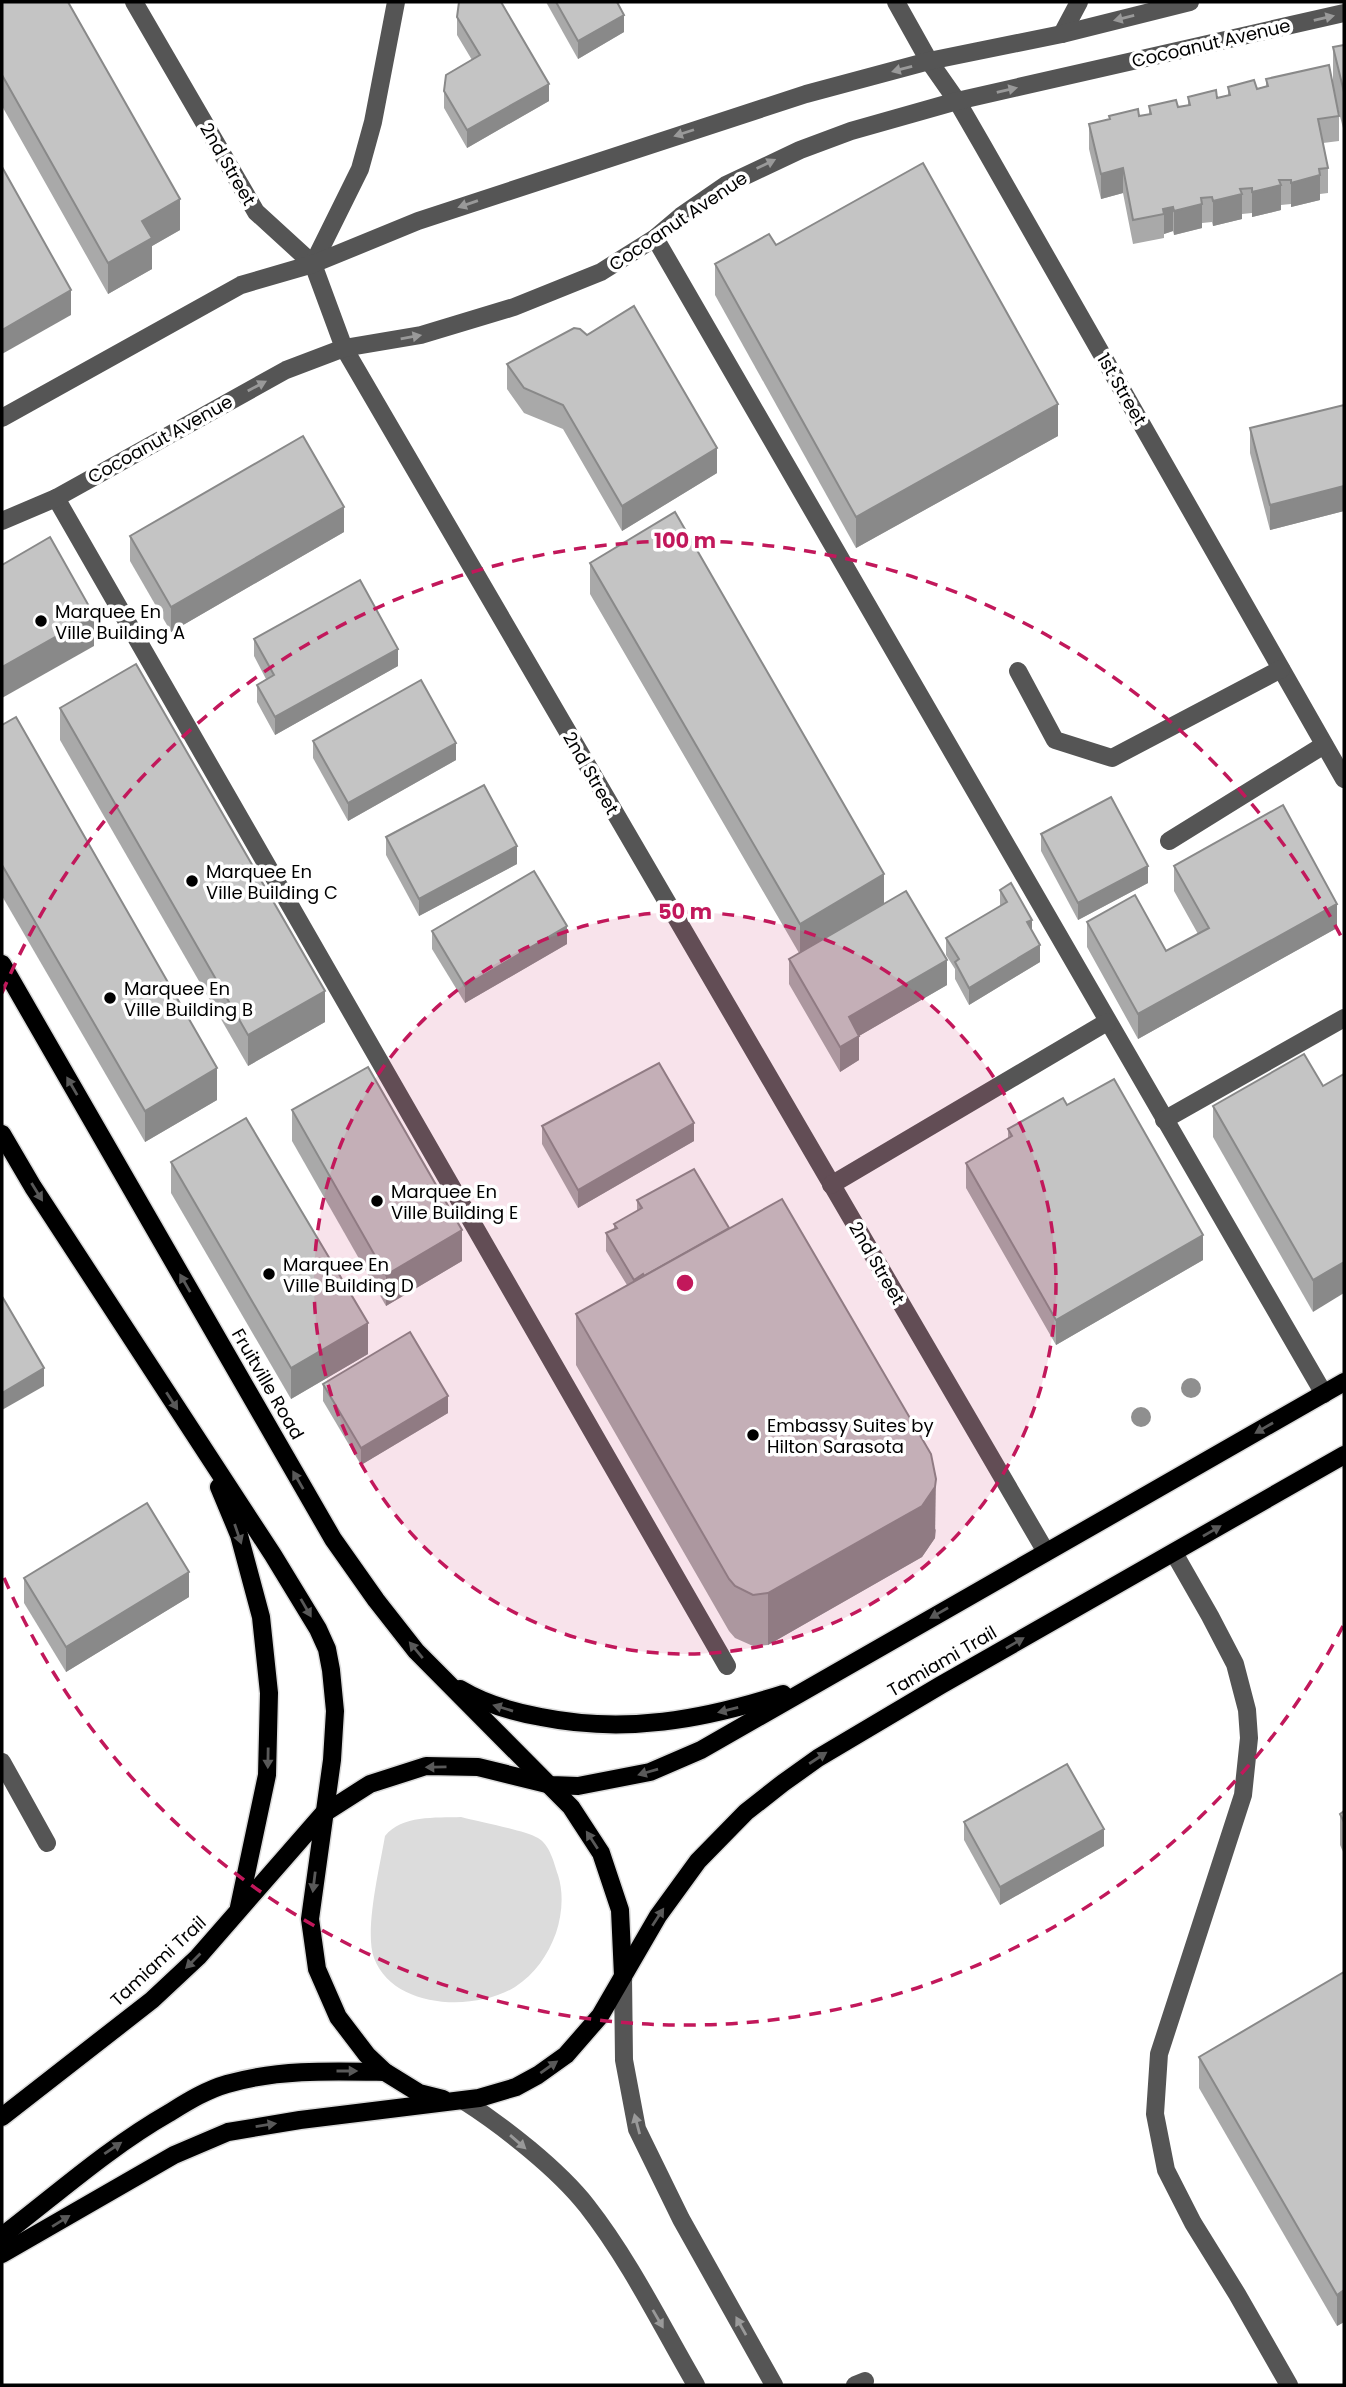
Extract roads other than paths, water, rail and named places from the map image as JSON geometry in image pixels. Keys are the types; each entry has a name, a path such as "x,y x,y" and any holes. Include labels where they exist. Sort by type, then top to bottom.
{"main road":[{"name":"Fruitville Road","path":"2,964 333,1539 416,1651 439,1677 551,1785 571,1807 601,1853 620,1910 624,1976"},
{"path":"2,1134 33,1187 306,1607 327,1649 334,1687 335,1720 310,1919 317,1969 338,2017 367,2055 386,2071 419,2093 464,2101"},
{"path":"323,1814 370,1784 426,1766 478,1767 551,1785 578,1786 663,1767 701,1750 1344,1382"},
{"path":"203,1448 239,1535 261,1617 269,1693 268,1775 239,1911"},
{"name":"Tamiami Trail","path":"2,2254 173,2155 228,2132 287,2122 464,2101 516,2087 538,2075 566,2055 600,2016 658,1916 698,1861 747,1812 783,1783 818,1758 894,1712 1344,1455"},
{"path":"439,1677 467,1694 521,1713 572,1723 637,1725 693,1718 817,1684"},
{"name":"Tamiami Trail","path":"2,2117 152,2000 198,1957 323,1814"},
{"path":"2,2236 103,2155 195,2098 224,2085 254,2078 315,2071 386,2071"}],"street":[{"name":"2nd Street","path":"134,2 256,212 313,264 344,348 1046,1552"},
{"path":"313,264 360,169 373,122 396,2"},
{"name":"1st Street","path":"896,2 929,61 957,101 1344,779"},
{"path":"1062,34 1079,2"},
{"path":"3,413 241,285 313,264 418,221 806,94 929,61 1062,34 1190,2"},
{"name":"Cocoanut Avenue","path":"2,521 56,498 286,370 344,348 421,335 514,307 601,272 655,238 707,197 773,161 851,131 957,101 1344,13"},
{"path":"655,238 1324,1394"},
{"path":"56,498 727,1666"},
{"path":"1018,671 1055,740 1112,758 1281,669"},
{"path":"1169,841 1324,744"},
{"path":"1164,1120 1344,1018"},
{"path":"831,1185 1107,1022"},
{"path":"1174,1553 1234,1664 1247,1710 1250,1738 1243,1795 1159,2054 1155,2114 1166,2170 1193,2224 1289,2385"},
{"path":"2,1762 47,1843"},
{"path":"624,1976 624,2060 637,2129 681,2219 774,2385"},
{"path":"464,2101 491,2118 585,2204 614,2243 696,2385"}],"place":[{"name":"Marquee En Ville Building A","path":"41,621"},
{"name":"Marquee En Ville Building C","path":"192,881"},
{"name":"Marquee En Ville Building B","path":"110,998"},
{"name":"Marquee En Ville Building E","path":"377,1201"},
{"name":"Marquee En Ville Building D","path":"269,1274"},
{"name":"Embassy Suites by Hilton Sarasota","path":"753,1435"}]}
